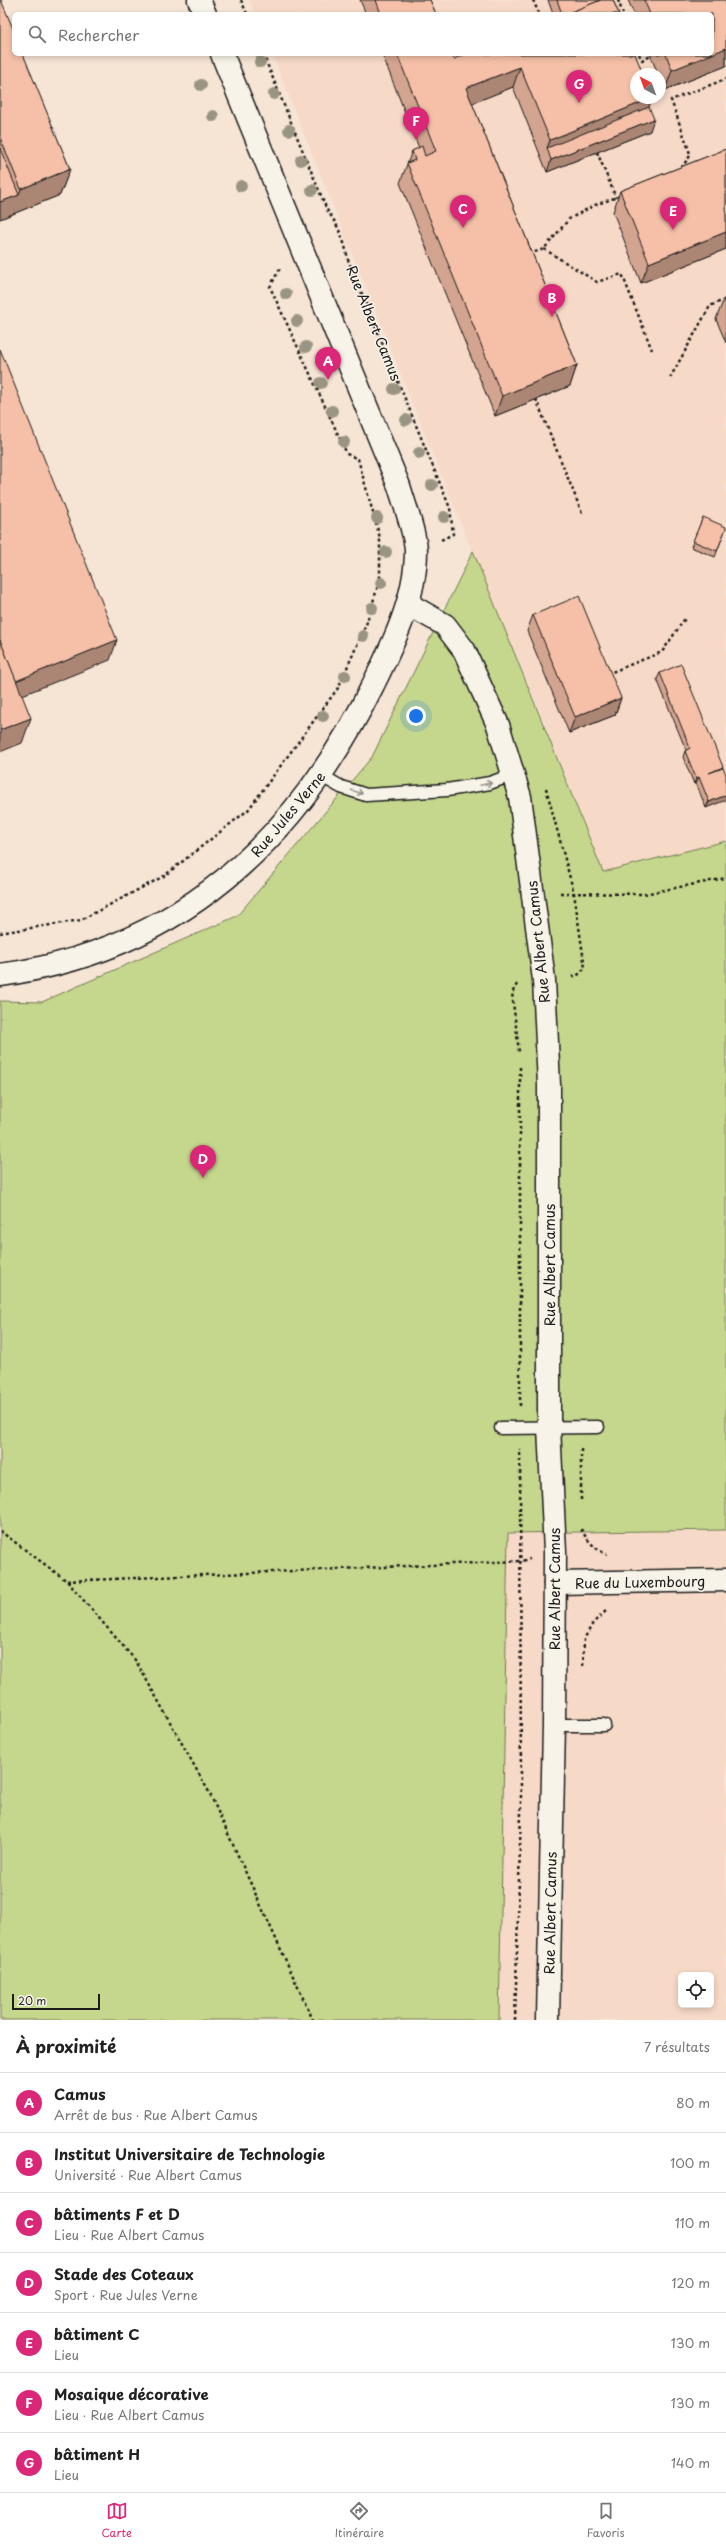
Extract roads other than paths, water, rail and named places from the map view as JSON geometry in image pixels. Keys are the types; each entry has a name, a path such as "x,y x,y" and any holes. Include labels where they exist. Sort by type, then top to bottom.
{"street":[{"path":"199,0 204,12"},
{"path":"223,56 399,486 416,550 408,604"},
{"name":"Rue Albert Camus","path":"408,604 445,625 464,650 498,726 520,797 544,980 549,1084 549,1427 555,1552 554,1724 548,2020"},
{"name":"Rue Jules Verne","path":"0,975 65,962 124,941 187,908 249,860 287,820 322,776 358,714 387,657 408,604"},
{"name":"Rue du Luxembourg","path":"555,1583 726,1580"}],"lane":[{"path":"322,776 341,787 366,795 447,790 490,783 514,774"},
{"path":"501,1428 598,1426"},
{"path":"554,1724 604,1725"}],"place":[{"name":"bâtiment H","path":"579,103"},
{"name":"Mosaique décorative","path":"416,140"},
{"name":"bâtiments F et D","path":"463,228"},
{"name":"bâtiment C","path":"673,230"},
{"name":"Institut Universitaire de Technologie","path":"552,317"},
{"name":"Camus","path":"328,380"},
{"name":"Stade des Coteaux","path":"203,1178"}]}
